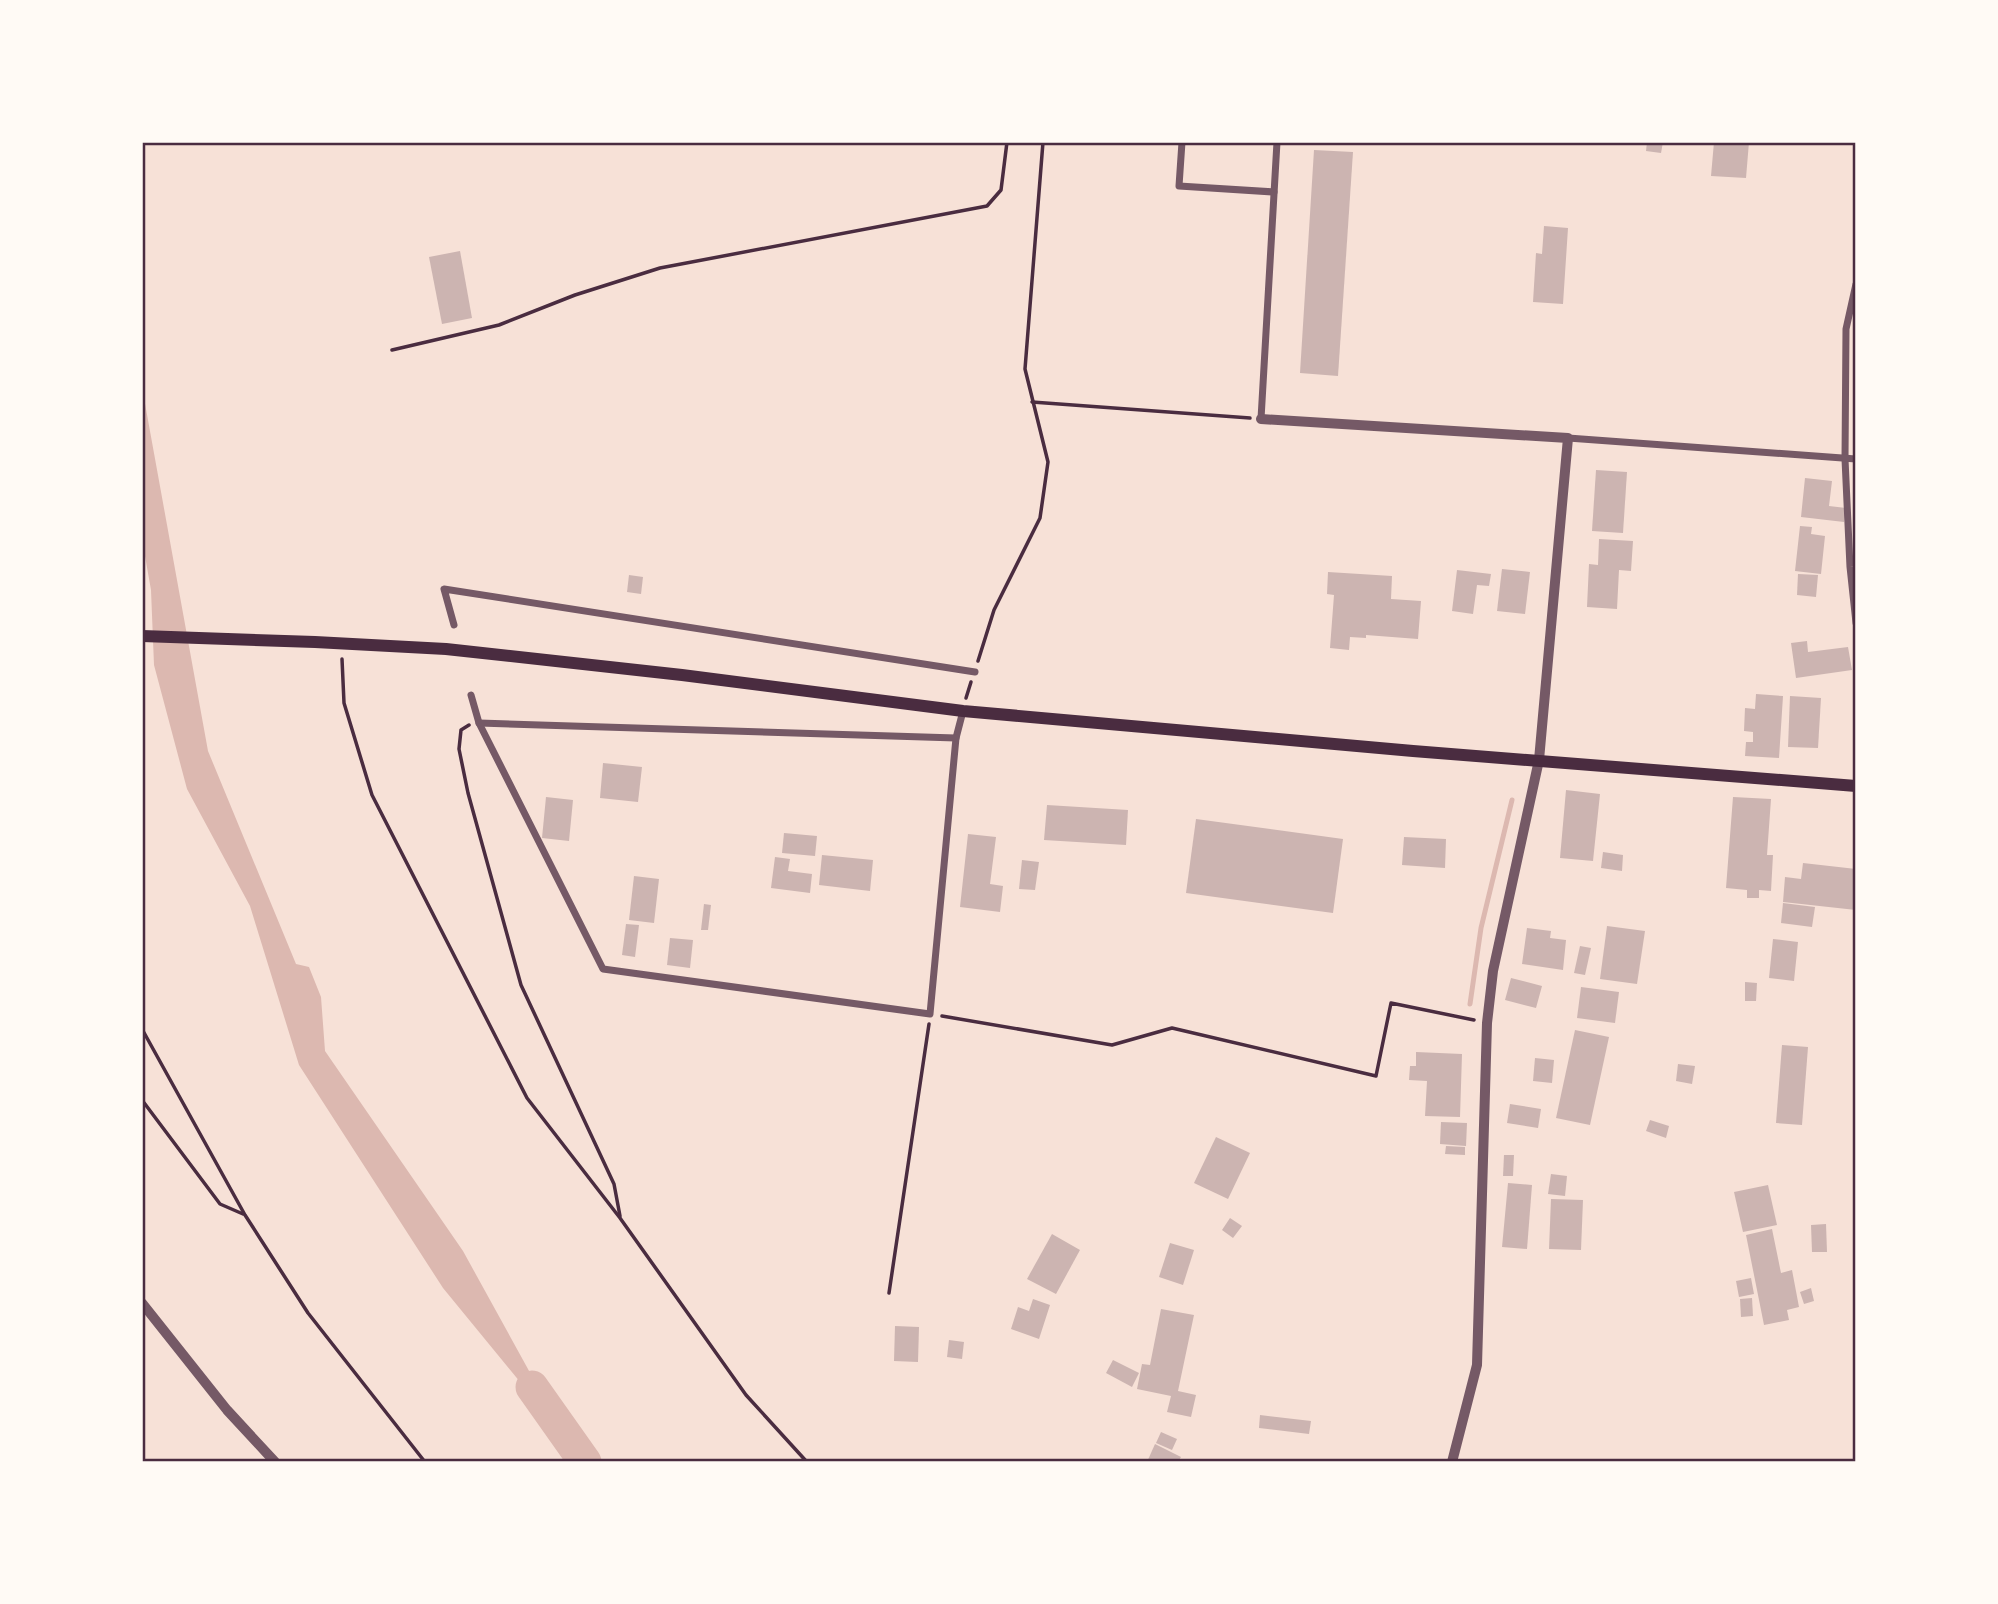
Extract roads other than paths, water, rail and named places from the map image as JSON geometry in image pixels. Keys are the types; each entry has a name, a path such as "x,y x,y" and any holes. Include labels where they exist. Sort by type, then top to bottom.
{"main road":[{"path":"142,636 446,649 682,675 962,711 1856,786"}],"street":[{"path":"1182,142 1179,186 1274,192"},
{"path":"1277,142 1261,419 1856,459"},
{"path":"1856,284 1846,330 1845,458 1850,567 1856,623"},
{"path":"1452,1462 1477,1365 1487,1023 1493,971 1539,760 1568,438"},
{"path":"454,625 444,589 975,672"},
{"path":"471,695 479,723 603,969 930,1014 956,738 962,711"},
{"path":"479,723 956,738"},
{"path":"142,1303 227,1410 275,1462"}],"waterway":[{"path":"1470,1004 1481,928 1512,800"},
{"path":"532,1387 585,1462"}]}
